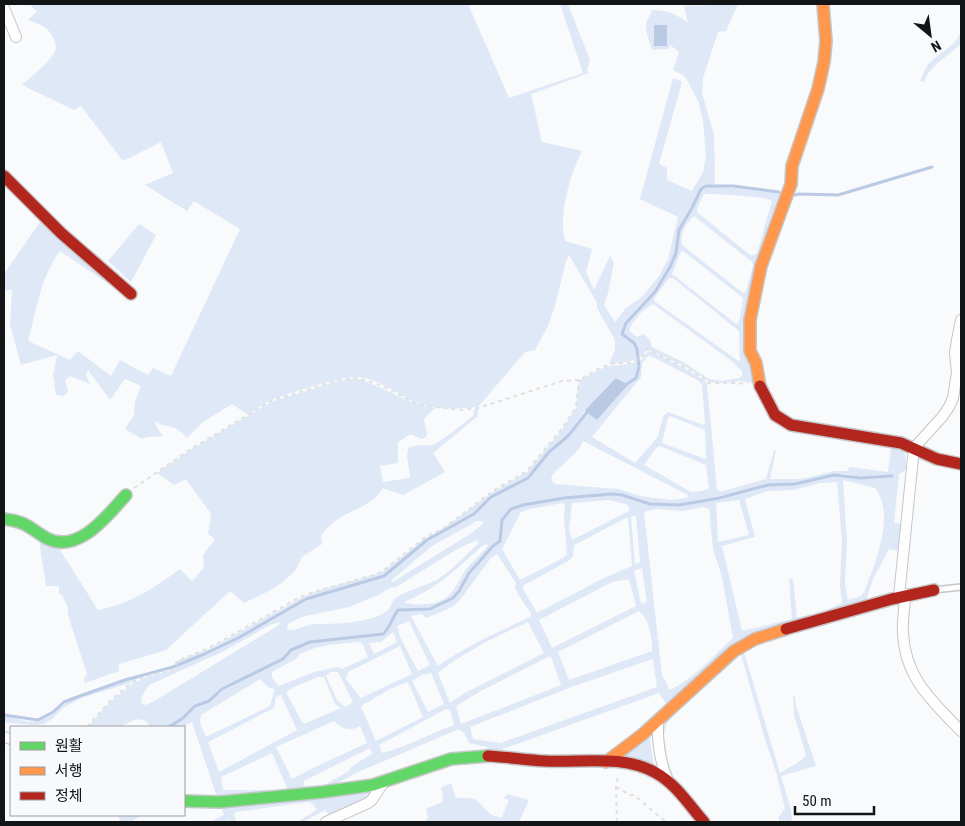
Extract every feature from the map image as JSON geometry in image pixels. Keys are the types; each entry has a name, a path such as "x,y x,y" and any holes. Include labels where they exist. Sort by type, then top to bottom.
{"street":[{"path":"823,4 826,41 818,89 792,166 791,184 761,266 750,320 750,351 756,363 760,386 775,415 791,425 901,443 937,459 961,464"},
{"path":"4,8 16,37"},
{"path":"4,176 61,233 131,294"},
{"path":"961,320 955,353 957,372 953,398 942,417 914,448 902,595 905,652 916,681 940,711 961,731"},
{"path":"4,519 15,520 29,526 51,540 64,542 93,529 126,495"},
{"path":"606,762 643,734 747,642 760,636 821,620 902,595 934,590"},
{"path":"658,720 663,770 669,782 704,822"},
{"path":"185,801 220,802 323,792 383,783 464,756 477,755 545,761 619,762 649,769 669,782"},
{"path":"326,822 368,803 377,794 383,783"}],"lane":[{"path":"934,590 961,587"}],"path":[{"path":"126,495 191,449 271,401 335,381 354,378 368,380 400,394 417,404 461,410 478,408 562,381 579,380 600,368 615,363 631,363 644,355 647,349 684,367 706,380 707,383 724,384 740,382 760,386"},
{"path":"88,726 111,700 131,684 144,677 174,669 177,661 209,648 300,597 377,574 424,538 444,528 493,491 521,475 531,467 549,445 576,407 579,380"},
{"path":"617,822 616,788 619,762"},
{"path":"616,788 634,795 666,822"}],"shaded area":[{"path":"29,4 468,4 509,98 583,73 560,4 568,4 590,60 587,70 589,73 531,94 542,142 582,151 573,171 566,195 563,231 565,241 592,249 586,272 594,290 610,256 614,263 604,305 615,322 625,309 643,296 659,276 668,259 678,217 640,199 673,78 682,82 659,164 667,168 667,180 692,191 703,172 706,156 699,103 687,80 683,75 673,70 679,52 670,45 669,49 652,50 647,32 647,22 652,10 671,13 688,23 684,6 738,4 726,31 718,32 703,78 702,93 714,135 715,185 706,185 700,189 678,230 675,253 666,275 622,329 621,335 635,347 638,358 634,360 609,364 615,350 615,340 597,308 597,303 569,255 548,326 535,350 525,352 478,407 433,407 410,400 380,383 355,377 287,394 264,404 248,415 232,404 203,422 187,438 176,429 161,425 155,421 163,436 142,439 125,429 134,415 135,402 141,386 125,379 110,400 88,370 86,375 90,384 70,376 65,380 68,391 64,396 56,395 53,375 57,355 21,365 10,324 12,290 4,290 4,274 40,222 122,293 60,251 48,271 28,341 70,360 78,351 111,376 120,360 148,375 153,368 171,376 240,229 194,201 187,211 145,185 173,173 161,142 123,161 81,106 74,110 22,85 47,62 56,48 53,37 48,30 28,20 37,11"},
{"path":"961,33 961,44 934,66 924,82 920,81 928,64 954,43"},
{"path":"715,186 785,193 747,319 758,384 741,381 708,382 685,366 647,349 639,357 635,342 623,334 627,323 655,292 671,268 677,253 680,230 693,209 701,190","holes":["704,194 751,197 772,201 757,253 754,255 750,255 697,212","694,216 752,262 753,265 746,292 743,293 682,245 683,232","681,251 683,251 742,297 739,323 736,324 672,274","669,278 673,278 739,331 740,361 654,301","653,304 729,359 742,371 742,376 722,381 709,379 685,363 652,347 650,340 644,334 637,337 629,331 630,327 645,309"]},
{"path":"139,224 156,235 131,282 108,261"},
{"path":"650,351 684,368 707,384 717,489 720,492 766,479 774,450 776,450 770,479 801,479 835,471 848,471 849,467 888,472 891,448 903,450 906,456 906,470 899,474 894,523 903,524 899,551 889,549 873,579 866,601 757,632 667,705 659,693 503,749 502,753 488,753 487,747 469,743 464,733 459,729 356,773 327,789 217,797 192,722 184,726 172,726 184,718 196,706 209,702 223,690 283,660 291,651 301,645 290,650 282,659 222,688 208,700 195,705 183,717 169,726 149,726 147,722 139,719 121,726 89,726 111,701 132,684 144,678 175,669 238,638 306,600 384,576 428,541 475,515 492,498 528,478 550,453 568,437 586,412 597,420 627,386 636,379 639,375 640,361","holes":["649,355 699,381 702,385 705,423 703,425 668,412 664,415 657,438 635,463 592,437 641,377 642,363","670,416 705,430 705,459 662,443","583,441 688,495 687,498 671,500 640,496 618,489 555,484 551,480 553,474 579,449","660,446 706,465 709,488 691,492 644,465 656,448","834,474 848,474 861,477 893,476 876,479 834,476 795,485 768,486 744,493 679,506 650,505 622,496 612,495 564,499 523,506 512,510 503,520 500,542 494,546 469,574 460,592 453,599 431,610 398,611 390,627 383,635 310,642 301,645 310,641 383,633 398,610 428,608 449,600 456,593 471,568 499,541 501,525 504,517 515,506 564,498 612,494 622,494 650,503 679,504 744,491 768,484 795,483","843,480 875,488 881,499 884,511 884,525 878,554 861,596 848,600 845,583 847,541","837,482 842,541 840,585 842,603 825,611 797,618 793,578 789,579 792,619 742,631 722,546 755,537 745,499 768,491 794,490 820,483","609,500 625,504 629,507 629,511 572,540 569,529 572,503","739,500 749,535 718,542 716,503","562,503 565,505 564,518 567,554 563,558 520,580 502,549 521,512","703,507 709,509 713,549 722,577 733,638 678,686 669,690 662,676 644,512 656,509 682,511","636,516 640,562 635,564 631,517","628,517 632,566 606,577 537,613 523,589 524,585 570,560 573,556 574,545","477,521 482,521 483,524 470,534 391,583 393,579 432,546","477,540 479,543 444,575 399,596 387,611 380,615 353,622 312,624 287,630 288,624 301,617 349,607 396,587 459,548","487,544 488,546 466,569 456,587 444,599 432,604 405,603 438,584 482,546","497,554 516,583 515,588 531,614 530,617 471,646 438,666 411,616 422,614 426,618 452,607 459,601 491,558","642,568 647,602 641,604 634,571","629,579 636,606 552,648 539,620 612,582","639,611 648,624 652,651 569,680 558,652","409,621 430,665 418,671 400,637 397,626","280,622 279,625 146,705 141,703 142,696 149,685 224,651 270,625","528,622 544,653 463,694 450,703 438,673 482,644","393,632 397,642 374,654 369,643 381,642","360,642 368,657 342,669 338,667 314,672 279,686 272,678 272,672 296,659 300,654 315,648","400,646 412,674 361,698 346,679 348,672","548,657 551,657 561,685 461,724 456,706 479,692","653,659 657,687 500,743 473,739 470,727 574,686","330,672 338,672 353,702 345,707 337,700 326,676","431,673 444,704 428,712 412,681 422,675","318,677 324,677 335,704 341,708 304,724 286,692","260,679 269,688 275,689 270,706 206,737 200,723 201,715","407,682 423,717 376,741 361,706 390,689","281,695 297,730 219,772 208,742 274,708 276,697","446,709 450,710 454,725 382,753 379,745","334,721 346,729 360,726 367,743 292,779 276,747","370,748 372,754 352,766 349,771 323,786 304,786 304,781","272,753 288,790 223,790 221,777"]},
{"path":"638,361 638,368 633,379 627,384 616,378 587,408 567,436 549,452 527,477 491,497 474,513 427,539 384,575 305,598 237,637 176,665 177,661 209,649 301,598 317,591 384,571 424,539 444,528 493,492 527,472 561,431 576,408 580,380 606,367"},
{"path":"354,378 375,385 414,403 435,408 424,419 427,434 425,438 421,439 411,434 398,442 398,463 380,466 383,482 410,478 407,456 408,448 436,443 473,416 474,409 478,409 478,416 433,453 445,472 403,495 383,488 369,503 338,519 329,526 321,535 322,544 302,557 295,571 283,582 244,603 230,591 166,650 119,664 119,671 85,683 84,679 87,674 68,615 68,608 62,595 59,594 59,586 46,586 39,535 70,544 60,550 98,610 121,604 141,594 161,583 180,569 192,581 204,568 203,555 215,539 208,534 211,514 186,479 174,485 157,473 192,449 271,402"},
{"path":"768,637 769,639 744,652 780,773 802,760 806,755 794,715 793,695 795,696 796,706 816,766 781,776 791,810 792,822 779,822 779,817 785,808 741,654 674,713 667,723 664,735 668,762 675,781 712,822 709,822 670,777 662,747 662,727 668,715 730,658 753,642"},
{"path":"174,668 143,676 130,683 81,698 63,708 44,724 33,725 4,722 4,716 25,721 38,721 63,704 80,696 106,686 133,678"},
{"path":"649,735 654,766 623,756"},
{"path":"451,783 456,798 474,799 490,814 498,817 502,817 509,800 504,798 507,794 529,800 519,822 419,822 425,821 428,817 426,809 442,802 441,788"},
{"path":"374,792 373,795 321,822 319,822 329,815 325,810 303,822 297,822 317,810 313,804 308,802 236,812 234,815 237,822 230,822 229,820 209,822 224,815 222,809 185,808 185,804"},
{"path":"118,816 141,816 130,822 120,821"}],"water":[{"path":"654,25 667,25 667,46 654,46"},
{"path":"616,378 627,384 627,386 597,420 585,411"}],"waterway":[{"path":"795,195 838,195 932,167"},
{"path":"624,386 636,378 639,367 637,349 634,343 622,334 626,323 655,292 670,267 676,253 679,230 701,189 706,186 733,186 779,192"},
{"path":"4,715 38,720 53,712 64,702 125,680 173,667 202,655 238,638 306,599 384,576 427,540 474,514 491,497 528,478 549,452 568,436 588,411"},
{"path":"171,726 183,718 195,706 209,701 222,689 283,659 291,650 310,642 383,634 398,610 430,609 453,598 469,573 493,546 500,541 502,520 511,509 564,498 612,494 622,495 650,504 679,505 719,498 768,485 795,484 834,475 861,478 892,476"}],"traffic: fast":[{"path":"4,519 23,523 46,538 58,542 69,541 81,537 101,522 126,495"},
{"path":"185,801 220,802 373,785 451,759 488,756"}],"traffic: slow":[{"path":"760,386 756,363 750,351 750,320 761,266 791,184 792,166 818,89 826,41 823,4"},
{"path":"606,762 643,734 734,651 755,639 786,629"}],"traffic: jam":[{"path":"4,176 61,233 131,294"},
{"path":"760,386 775,415 791,425 901,443 937,459 961,464"},
{"path":"786,629 892,599 934,590"},
{"path":"488,756 545,761 616,761 630,763 656,773 670,783 704,822"}]}
